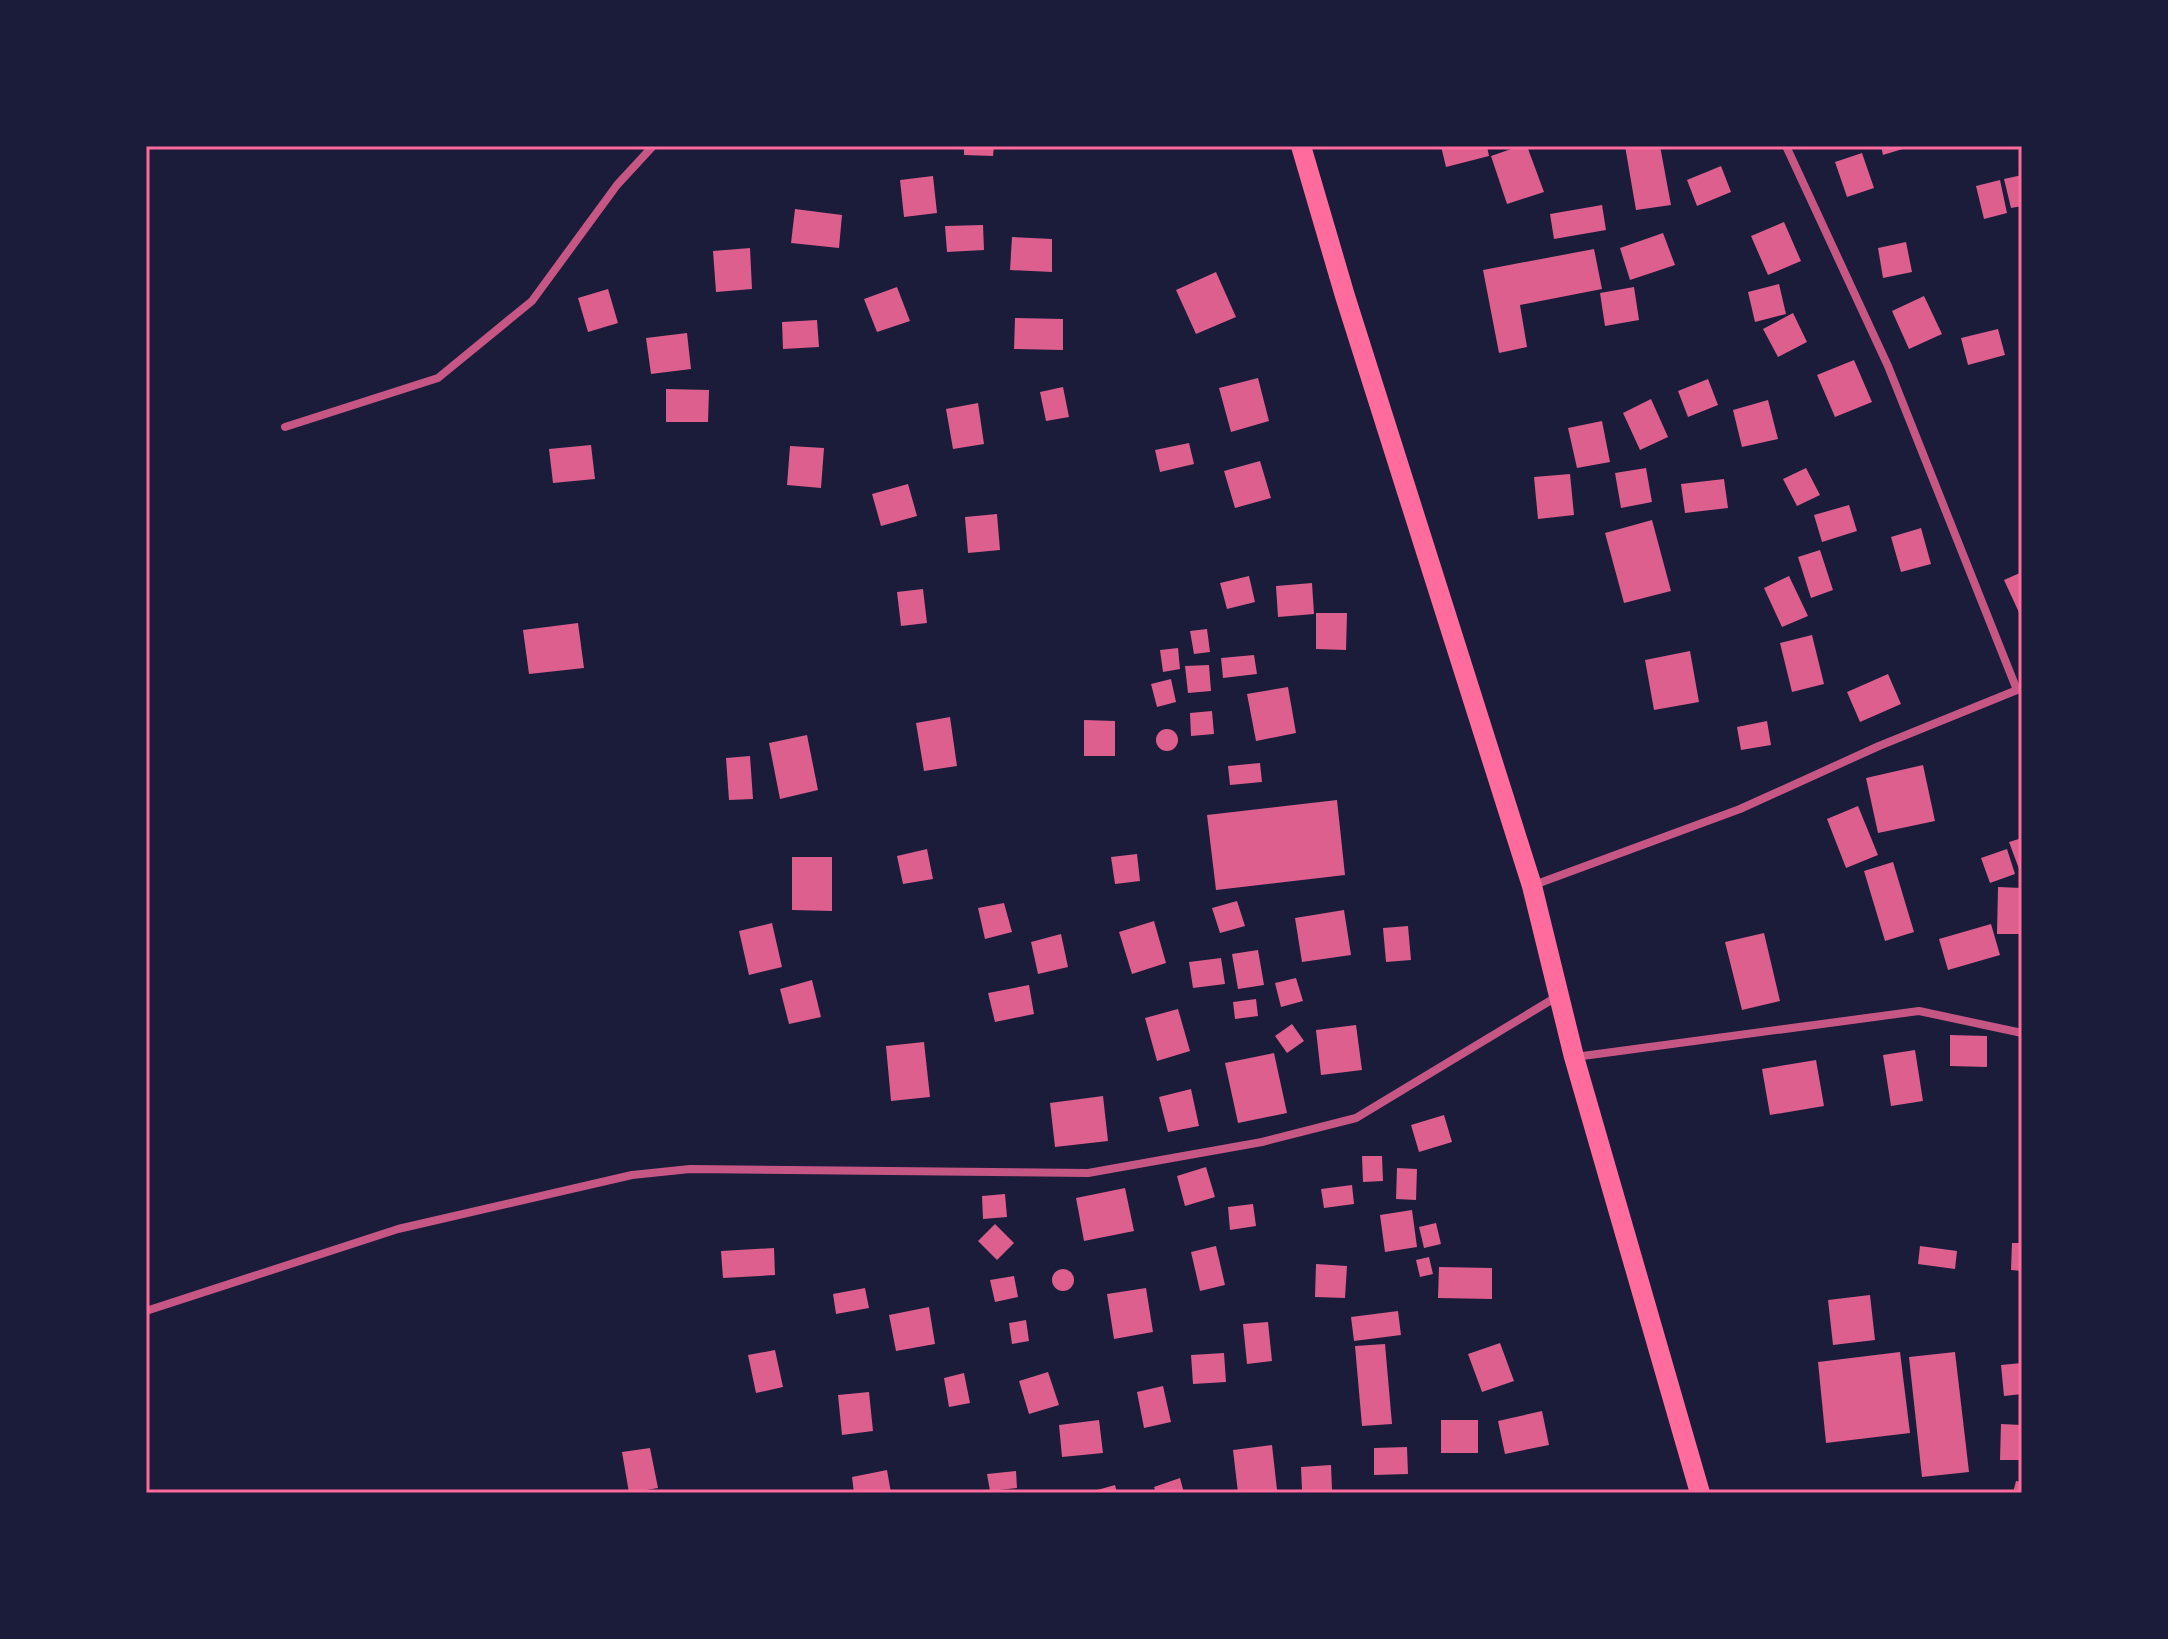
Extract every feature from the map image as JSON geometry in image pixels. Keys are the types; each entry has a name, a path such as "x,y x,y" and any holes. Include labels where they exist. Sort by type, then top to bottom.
{"main road":[{"path":"1301,146 1345,296 1532,886 1574,1057 1700,1493"}],"street":[{"path":"285,427 438,378 532,301 617,185 653,146"},
{"path":"1532,886 1740,809 1879,746 2019,689 1888,366 1786,146"},
{"path":"146,1311 398,1229 632,1175 690,1169 1088,1173 1262,1142 1356,1118 1560,995"},
{"path":"1574,1057 1919,1011 2022,1033"}],"building":[{"path":"964,146 994,146 993,156 964,155"},
{"path":"1441,146 1487,146 1489,156 1446,167"},
{"path":"1527,146 1544,192 1507,204 1491,156"},
{"path":"1625,146 1660,146 1671,205 1636,210"},
{"path":"1881,146 1909,146 1909,147 1883,155"},
{"path":"1862,153 1874,188 1847,197 1835,162"},
{"path":"1721,166 1731,192 1697,206 1687,180"},
{"path":"2022,175 2022,206 2011,208 2004,179"},
{"path":"933,176 937,213 904,217 900,180"},
{"path":"2000,180 2007,213 1984,219 1976,186"},
{"path":"1602,205 1606,230 1554,239 1550,214"},
{"path":"795,209 842,215 839,248 791,243"},
{"path":"1784,222 1801,261 1768,275 1751,236"},
{"path":"983,225 984,250 947,252 945,226"},
{"path":"1663,233 1675,265 1630,280 1620,248"},
{"path":"1012,237 1052,239 1052,272 1010,270"},
{"path":"1906,242 1912,272 1883,278 1878,248"},
{"path":"750,248 752,289 716,292 713,251"},
{"path":"1594,249 1602,289 1520,305 1527,347 1499,353 1483,270"},
{"path":"1216,272 1236,317 1196,334 1176,290"},
{"path":"1779,284 1786,314 1755,322 1748,292"},
{"path":"897,287 910,321 877,332 864,299"},
{"path":"1634,287 1639,320 1605,326 1600,293"},
{"path":"608,289 618,323 588,332 578,298"},
{"path":"1924,296 1942,334 1909,349 1892,311"},
{"path":"1793,313 1807,342 1778,357 1763,329"},
{"path":"1015,318 1063,319 1063,350 1014,349"},
{"path":"817,320 819,347 783,349 782,322"},
{"path":"1998,329 2005,355 1968,365 1961,338"},
{"path":"687,333 691,369 651,374 646,338"},
{"path":"1854,360 1872,402 1835,417 1817,375"},
{"path":"1258,378 1269,421 1231,432 1219,388"},
{"path":"1708,379 1718,405 1688,417 1678,391"},
{"path":"1063,387 1069,417 1046,421 1040,392"},
{"path":"666,389 709,390 708,422 666,422"},
{"path":"1651,399 1668,437 1640,450 1623,413"},
{"path":"1768,400 1778,439 1742,447 1733,410"},
{"path":"978,403 984,444 953,449 946,409"},
{"path":"1602,421 1610,462 1577,468 1568,428"},
{"path":"1189,443 1194,464 1160,472 1155,450"},
{"path":"591,445 595,479 553,483 549,449"},
{"path":"790,446 824,448 821,488 787,485"},
{"path":"1260,461 1271,498 1235,508 1224,471"},
{"path":"1646,468 1652,502 1621,508 1615,473"},
{"path":"1806,468 1820,495 1797,506 1783,479"},
{"path":"1570,474 1574,515 1538,519 1534,477"},
{"path":"1724,479 1728,508 1685,513 1681,484"},
{"path":"908,484 917,516 881,526 872,494"},
{"path":"1849,505 1857,531 1822,542 1814,515"},
{"path":"997,514 1000,550 968,553 965,517"},
{"path":"1652,520 1671,591 1624,603 1605,533"},
{"path":"1921,528 1931,564 1901,572 1891,537"},
{"path":"1820,550 1833,590 1811,598 1798,557"},
{"path":"2022,572 2022,619 2004,580"},
{"path":"1249,576 1255,602 1227,609 1220,583"},
{"path":"1789,576 1808,616 1782,627 1764,588"},
{"path":"1312,583 1314,614 1278,617 1276,586"},
{"path":"923,589 927,623 901,626 897,592"},
{"path":"1316,613 1347,613 1346,650 1316,649"},
{"path":"578,623 584,668 529,674 523,630"},
{"path":"1207,629 1210,652 1194,654 1190,631"},
{"path":"1812,635 1824,684 1792,692 1780,643"},
{"path":"1178,648 1180,669 1163,672 1160,650"},
{"path":"1690,651 1699,702 1654,710 1645,660"},
{"path":"1254,655 1257,674 1223,678 1221,658"},
{"path":"1209,665 1211,691 1188,693 1185,666"},
{"path":"1888,674 1901,704 1860,722 1847,692"},
{"path":"1171,679 1176,702 1157,707 1151,684"},
{"path":"1288,687 1296,733 1256,741 1247,694"},
{"path":"1212,711 1214,734 1191,736 1190,713"},
{"path":"950,717 957,766 924,771 916,723"},
{"path":"1084,720 1115,721 1115,756 1084,756"},
{"path":"1767,721 1771,745 1741,750 1737,727"},
{"path":"1167,729 1175,732 1178,740 1175,748 1167,751 1159,748 1156,740 1159,732"},
{"path":"807,735 818,790 780,799 769,743"},
{"path":"750,756 753,799 729,800 726,758"},
{"path":"1260,763 1262,782 1230,785 1228,766"},
{"path":"1923,765 1935,821 1878,833 1866,778"},
{"path":"1337,800 1345,875 1216,890 1207,815"},
{"path":"1858,806 1878,855 1846,868 1827,819"},
{"path":"2022,838 2022,877 2009,842"},
{"path":"927,849 933,879 903,884 897,856"},
{"path":"2007,849 2015,874 1990,883 1981,858"},
{"path":"1137,854 1140,881 1115,884 1111,857"},
{"path":"792,857 832,857 832,911 792,910"},
{"path":"1893,862 1914,932 1885,941 1864,871"},
{"path":"1998,887 2022,888 2022,934 1997,934"},
{"path":"1237,901 1245,926 1220,933 1212,908"},
{"path":"1004,903 1012,932 985,939 978,908"},
{"path":"1344,910 1351,955 1302,962 1295,918"},
{"path":"1154,921 1166,963 1132,974 1119,932"},
{"path":"772,923 782,967 749,975 739,931"},
{"path":"1991,924 2000,955 1948,970 1939,939"},
{"path":"1408,926 1411,960 1386,962 1383,928"},
{"path":"1764,933 1780,1001 1742,1010 1725,942"},
{"path":"1061,934 1068,967 1038,974 1031,942"},
{"path":"1258,950 1264,985 1238,989 1232,954"},
{"path":"1221,958 1225,984 1193,988 1189,962"},
{"path":"1296,978 1303,1001 1281,1007 1275,983"},
{"path":"812,980 821,1017 789,1024 780,989"},
{"path":"1029,985 1034,1014 995,1022 988,993"},
{"path":"1256,999 1258,1016 1235,1019 1233,1002"},
{"path":"1178,1009 1190,1051 1157,1061 1145,1018"},
{"path":"1292,1024 1304,1041 1287,1053 1275,1036"},
{"path":"1356,1025 1362,1070 1321,1075 1316,1030"},
{"path":"1950,1035 1987,1036 1987,1067 1950,1066"},
{"path":"924,1042 930,1097 891,1101 886,1046"},
{"path":"1915,1050 1923,1101 1891,1106 1883,1055"},
{"path":"1274,1053 1287,1113 1238,1123 1225,1063"},
{"path":"1816,1060 1824,1106 1770,1115 1762,1069"},
{"path":"1191,1089 1199,1126 1168,1132 1159,1097"},
{"path":"1103,1096 1108,1141 1055,1147 1050,1103"},
{"path":"1444,1115 1452,1142 1419,1152 1411,1125"},
{"path":"1362,1156 1382,1156 1383,1181 1363,1182"},
{"path":"1206,1167 1215,1197 1185,1206 1177,1176"},
{"path":"1397,1168 1417,1169 1416,1200 1396,1199"},
{"path":"1352,1185 1354,1204 1324,1208 1321,1189"},
{"path":"1125,1188 1134,1231 1084,1241 1076,1198"},
{"path":"1005,1194 1007,1217 983,1219 982,1196"},
{"path":"1253,1204 1256,1226 1230,1230 1228,1207"},
{"path":"1412,1210 1417,1247 1385,1252 1380,1215"},
{"path":"1436,1223 1441,1244 1424,1248 1419,1227"},
{"path":"995,1224 1014,1243 997,1260 978,1241"},
{"path":"2012,1243 2022,1243 2022,1271 2011,1270"},
{"path":"1216,1246 1225,1285 1200,1291 1191,1252"},
{"path":"1920,1246 1957,1251 1955,1269 1918,1264"},
{"path":"774,1248 775,1275 723,1278 721,1251"},
{"path":"1429,1257 1433,1274 1420,1277 1416,1260"},
{"path":"1316,1264 1347,1266 1345,1298 1315,1297"},
{"path":"1439,1267 1492,1268 1492,1299 1438,1298"},
{"path":"1063,1269 1071,1272 1074,1280 1071,1288 1063,1291 1055,1288 1052,1280 1055,1272"},
{"path":"1014,1276 1018,1297 995,1302 990,1280"},
{"path":"865,1288 869,1308 836,1314 833,1294"},
{"path":"1146,1288 1153,1332 1114,1339 1107,1294"},
{"path":"1870,1295 1875,1340 1833,1345 1828,1300"},
{"path":"929,1307 935,1344 896,1351 889,1315"},
{"path":"1398,1311 1401,1335 1354,1341 1351,1317"},
{"path":"1026,1320 1029,1341 1012,1344 1009,1323"},
{"path":"1268,1322 1272,1361 1247,1364 1243,1324"},
{"path":"1500,1343 1514,1381 1482,1392 1468,1354"},
{"path":"1385,1344 1392,1424 1362,1426 1355,1346"},
{"path":"775,1350 783,1387 756,1393 748,1355"},
{"path":"1900,1352 1910,1433 1826,1443 1818,1362"},
{"path":"1955,1352 1969,1472 1922,1477 1909,1357"},
{"path":"1224,1353 1226,1382 1193,1384 1191,1355"},
{"path":"2022,1363 2022,1394 2004,1396 2001,1365"},
{"path":"1048,1372 1059,1405 1029,1414 1019,1381"},
{"path":"964,1373 970,1403 949,1407 944,1378"},
{"path":"1163,1386 1171,1422 1144,1428 1137,1392"},
{"path":"869,1392 873,1431 842,1435 838,1395"},
{"path":"1542,1411 1549,1445 1505,1454 1498,1421"},
{"path":"1099,1420 1103,1453 1062,1457 1059,1425"},
{"path":"1441,1420 1478,1420 1478,1453 1441,1453"},
{"path":"2001,1424 2022,1425 2022,1460 2000,1460"},
{"path":"1272,1445 1277,1490 1238,1493 1233,1450"},
{"path":"1407,1447 1408,1474 1374,1475 1374,1448"},
{"path":"650,1448 658,1488 629,1493 622,1452"},
{"path":"1331,1465 1332,1490 1302,1491 1301,1467"},
{"path":"887,1470 891,1493 854,1493 852,1477"},
{"path":"1016,1471 1017,1488 990,1491 987,1474"},
{"path":"1180,1478 1184,1493 1156,1493 1154,1487"},
{"path":"2016,1481 2022,1482 2022,1493 2013,1493"},
{"path":"1115,1485 1117,1493 1090,1493 1090,1492"}]}
